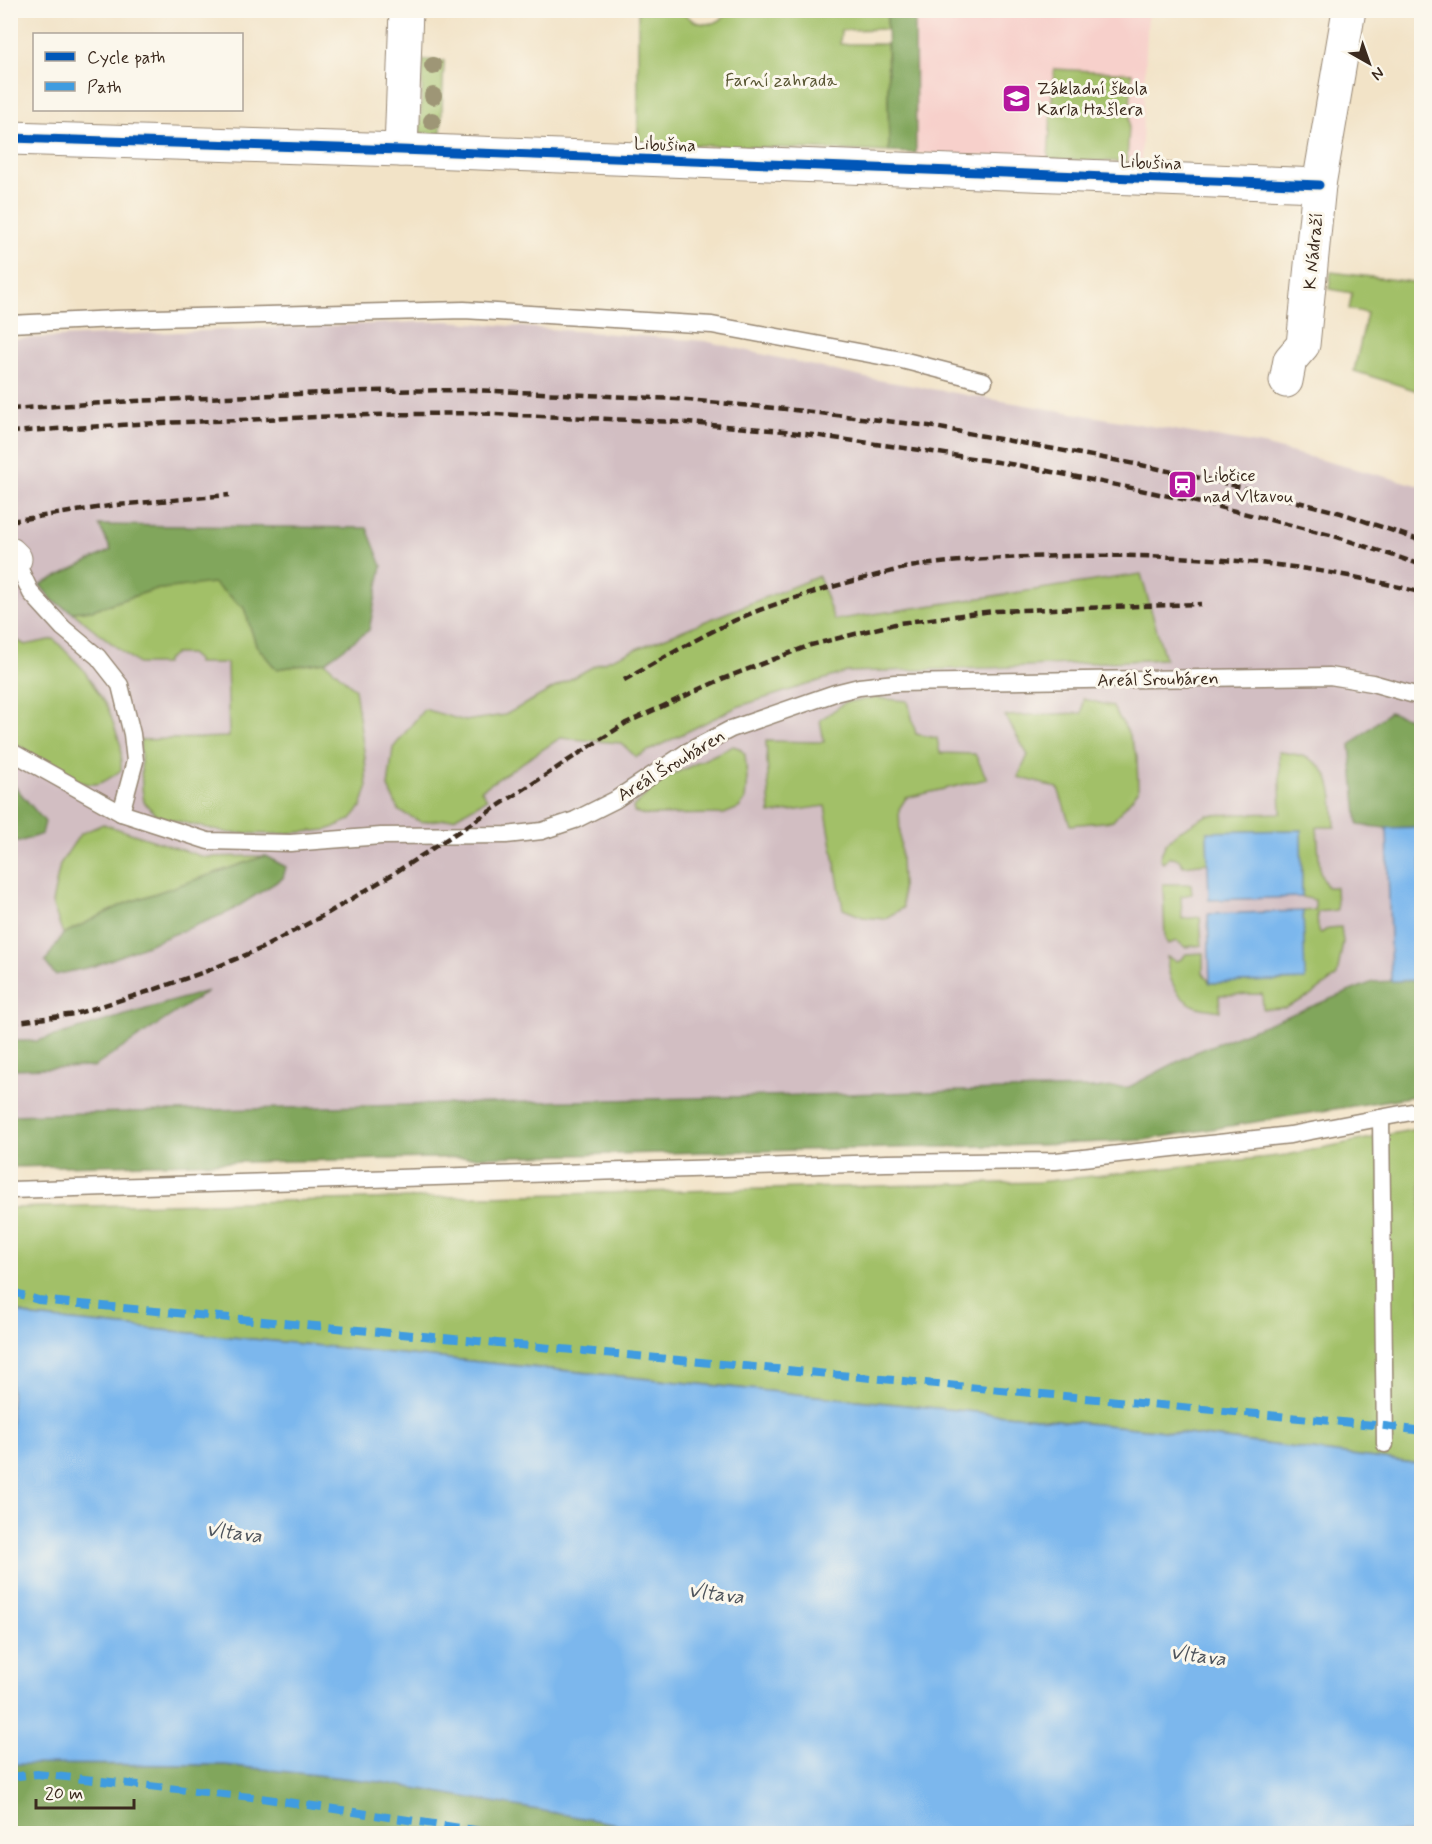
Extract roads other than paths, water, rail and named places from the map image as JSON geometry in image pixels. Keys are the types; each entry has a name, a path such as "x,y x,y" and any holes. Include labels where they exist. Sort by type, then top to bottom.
{"street":[{"path":"401,150 406,10"},
{"name":"K Nádraží","path":"1286,381 1290,360 1304,345 1319,185 1349,10"},
{"name":"Libušina","path":"10,138 401,150 1319,185"}],"lane":[{"path":"10,324 115,319 476,311 712,325 902,360 984,381"},
{"path":"13,557 31,593 63,628 98,657 120,685 132,734 135,761 121,813"},
{"name":"Areál Šroubáren","path":"10,751 121,813 207,841 290,843 381,836 506,835 542,831 575,819 615,800 687,752 731,729 835,693 860,687 895,683 1330,676 1372,683 1422,697"},
{"path":"10,1190 874,1164 1056,1161 1290,1135 1422,1110"},
{"path":"1381,1118 1385,1444"}],"water":[{"path":"1421,827 1421,980 1391,981 1387,828"},
{"path":"1301,830 1302,897 1209,900 1207,832"},
{"path":"1303,911 1305,980 1210,983 1208,914"},
{"name":"Vltava","path":"11,1309 33,1317 1155,1430 1421,1464 1421,1833 668,1833 381,1782 225,1765 11,1764"}],"railway":[{"path":"10,409 368,391 473,390 676,399 786,409 929,426 1141,465 1228,484 1341,513 1422,541"},
{"path":"10,432 136,424 473,413 676,422 784,431 1023,466 1136,489 1334,536 1422,565"},
{"path":"10,521 116,505 229,495"},
{"path":"624,680 711,632 765,608 899,569 948,562 1067,556 1201,558 1335,573 1422,593"},
{"path":"10,1023 75,1014 207,971 260,949 328,913 393,874 626,723 722,679 811,645 899,623 993,611 1201,604"}],"place":[{"name":"Základní škola Karla Hašlera","path":"1016,98"},
{"name":"Libčice nad Vltavou","path":"1182,485"}],"park label":[{"name":"Farní zahrada","path":"781,80"}]}
